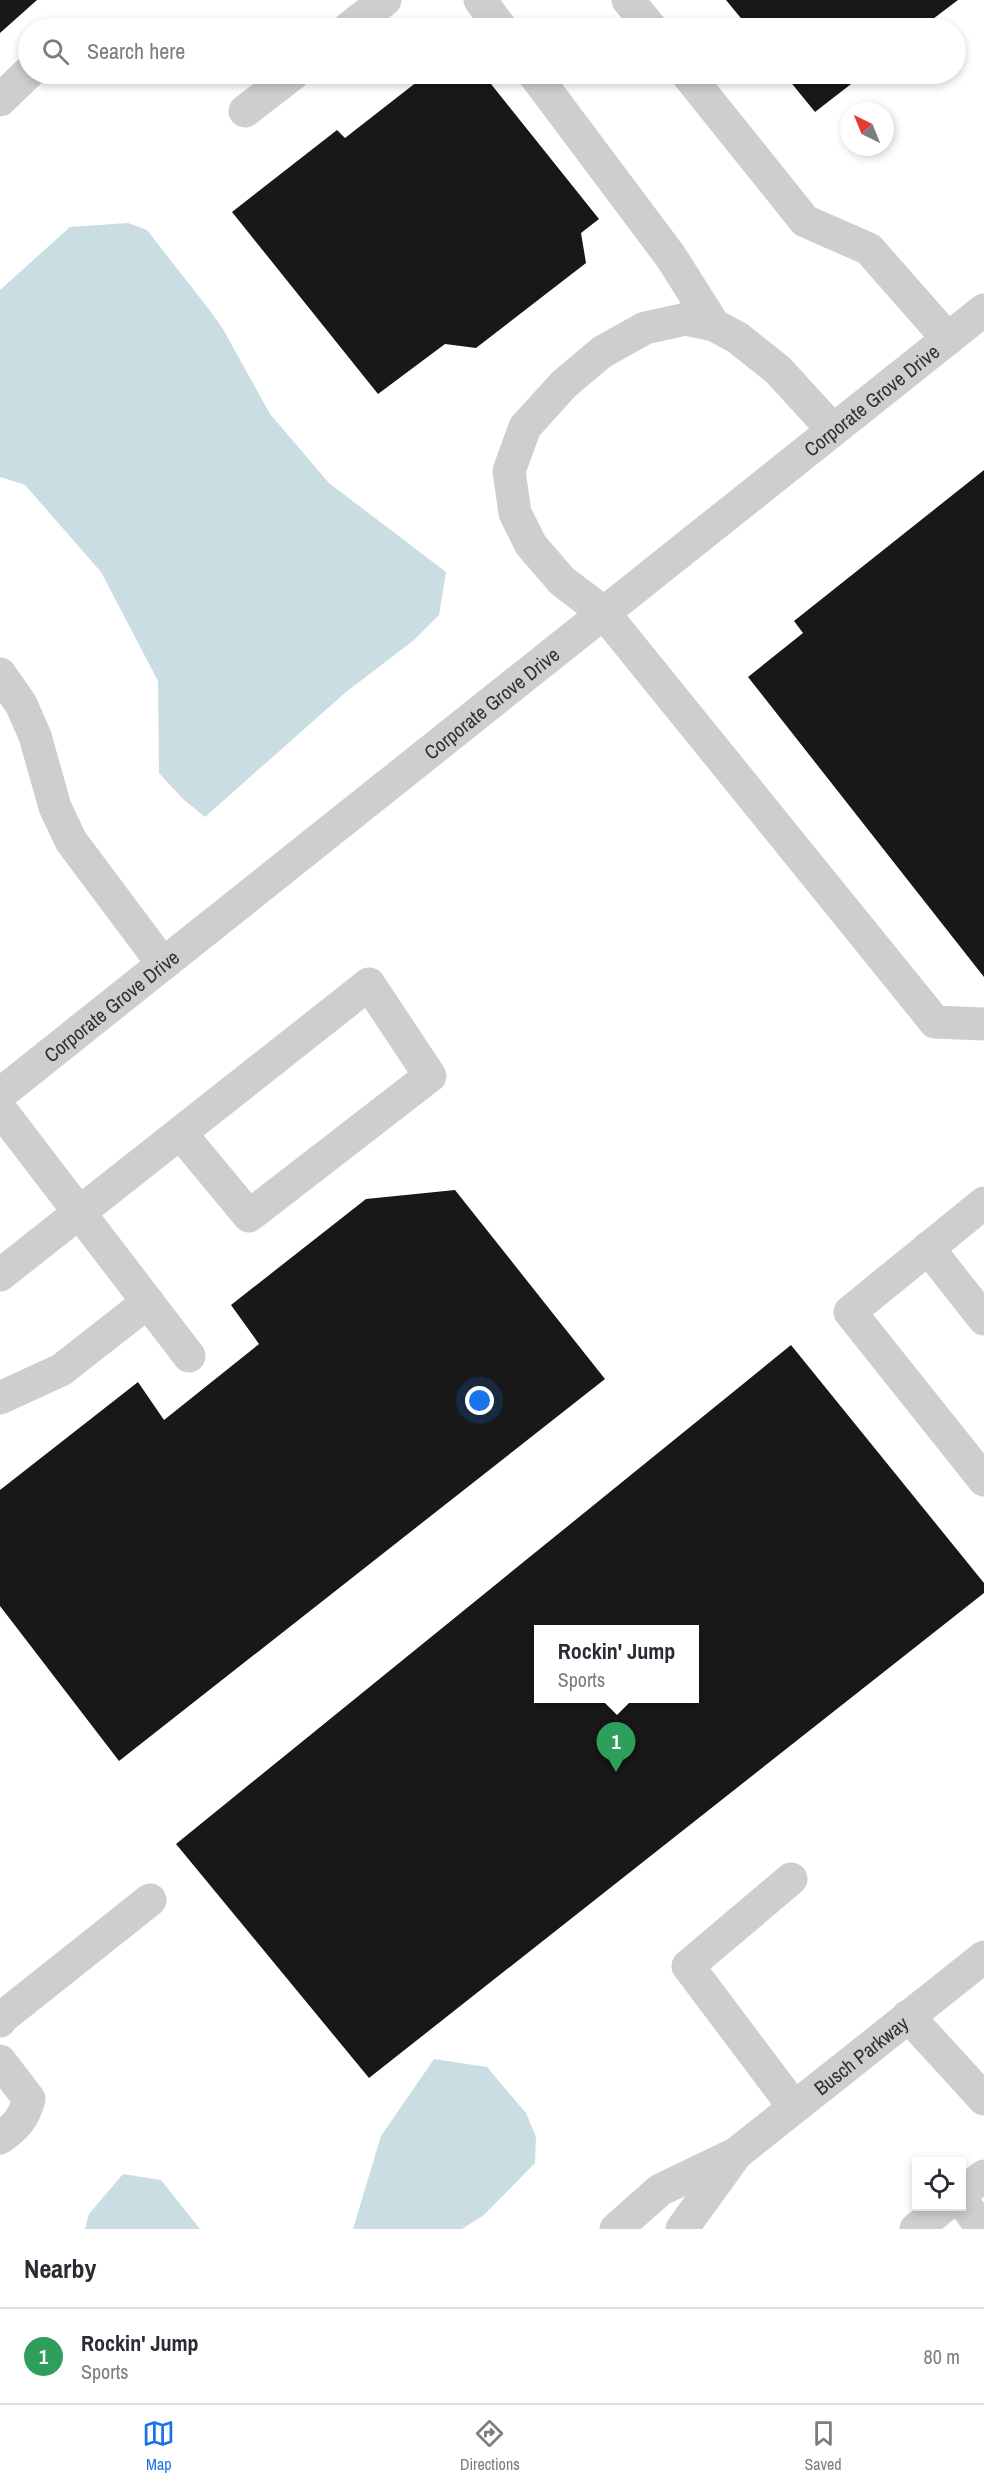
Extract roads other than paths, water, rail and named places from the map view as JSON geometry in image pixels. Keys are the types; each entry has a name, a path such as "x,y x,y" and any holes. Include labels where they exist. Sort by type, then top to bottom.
{"street":[{"path":"362,18 385,0"},
{"path":"480,0 494,18"},
{"path":"628,0 643,18"},
{"path":"0,100 18,83"},
{"path":"245,111 279,84"},
{"path":"541,84 671,257 714,325"},
{"path":"695,84 805,221 870,249 948,339"},
{"name":"Corporate Grove Drive","path":"0,1094 984,310"},
{"path":"833,430 778,370 738,338 714,325 686,319 645,328 594,359 564,384 525,427 509,471 514,513 531,545 562,581 603,612 935,1022 984,1024"},
{"path":"0,674 21,704 35,736 55,807 71,841 163,964"},
{"path":"0,1275 369,984 430,1076 249,1216 181,1134"},
{"path":"0,1109 189,1356"},
{"path":"984,1203 850,1312 984,1480"},
{"path":"928,1248 984,1319"},
{"path":"0,1398 61,1370 148,1302"},
{"path":"791,1879 688,1966 794,2107"},
{"path":"0,2021 3,2016 150,1900"},
{"name":"Busch Parkway","path":"616,2229 660,2190 737,2153 984,1957"},
{"path":"908,2016 984,2099"},
{"path":"0,2061 29,2099 24,2116 15,2127 0,2138"},
{"name":"Busch Parkway","path":"682,2229 737,2153"},
{"path":"966,2190 984,2175"},
{"path":"966,2207 983,2229"},
{"path":"916,2229 938,2211"}],"place":[{"name":"Rockin' Jump","path":"616,1772"}]}
